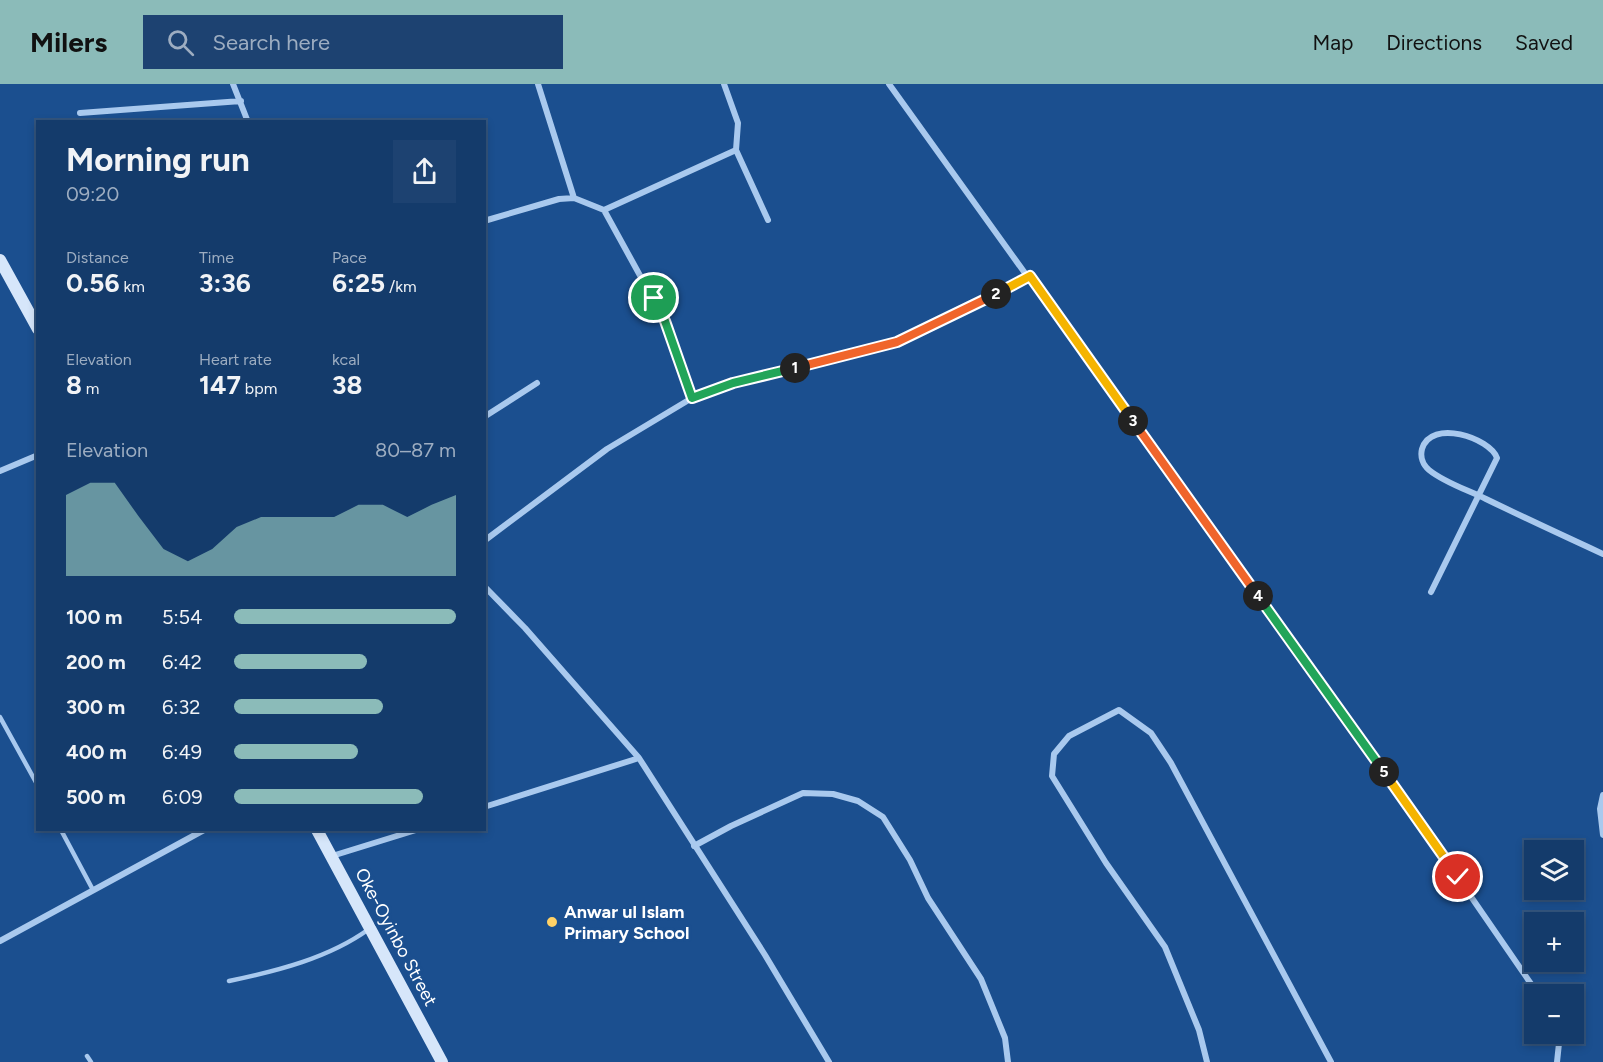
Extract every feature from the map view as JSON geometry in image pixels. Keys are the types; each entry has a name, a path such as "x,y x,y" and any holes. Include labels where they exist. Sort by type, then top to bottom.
{"main road":[{"path":"0,260 36,325"},
{"name":"Oke-Oyinbo Street","path":"318,831 372,926 442,1062"}],"street":[{"path":"233,84 247,120"},
{"path":"538,84 574,198"},
{"path":"724,84 738,123 736,150 768,220"},
{"path":"889,84 1030,276 1423,827 1531,984"},
{"path":"80,113 241,101"},
{"path":"604,210 736,150"},
{"path":"486,220 559,199 574,198 604,210 665,321 692,398"},
{"path":"486,539 607,449 692,398 733,383 897,342 1030,276"},
{"path":"486,416 537,383"},
{"path":"1431,592 1480,496 1496,463 1496,455 1489,448 1456,433 1443,432 1426,441 1421,451 1422,460 1427,468 1480,496 1603,554"},
{"path":"0,471 36,456"},
{"path":"486,588 533,637 639,758 765,955 829,1062"},
{"path":"1207,1062 1199,1030 1165,947 1052,776 1054,754 1069,736 1119,710 1151,733 1171,763 1331,1062"},
{"path":"486,806 639,758"},
{"path":"694,846 731,826 803,793 833,794 858,801 883,817 910,860 928,898 981,979 1005,1038 1008,1062"},
{"path":"1603,795 1600,809 1603,835"},
{"path":"0,941 202,831"},
{"path":"332,856 413,831"},
{"path":"1557,1062 1559,1044"}],"lane":[{"path":"0,717 36,782"},
{"path":"62,831 93,890"},
{"path":"229,981 303,961 350,942 372,926"},
{"path":"87,1056 91,1062"}],"place":[{"name":"Anwar ul Islam Primary School","path":"552,922"}],"route":[{"path":"654,298 665,321 692,398 733,383 897,342 956,315 1030,276 1458,877"}]}
